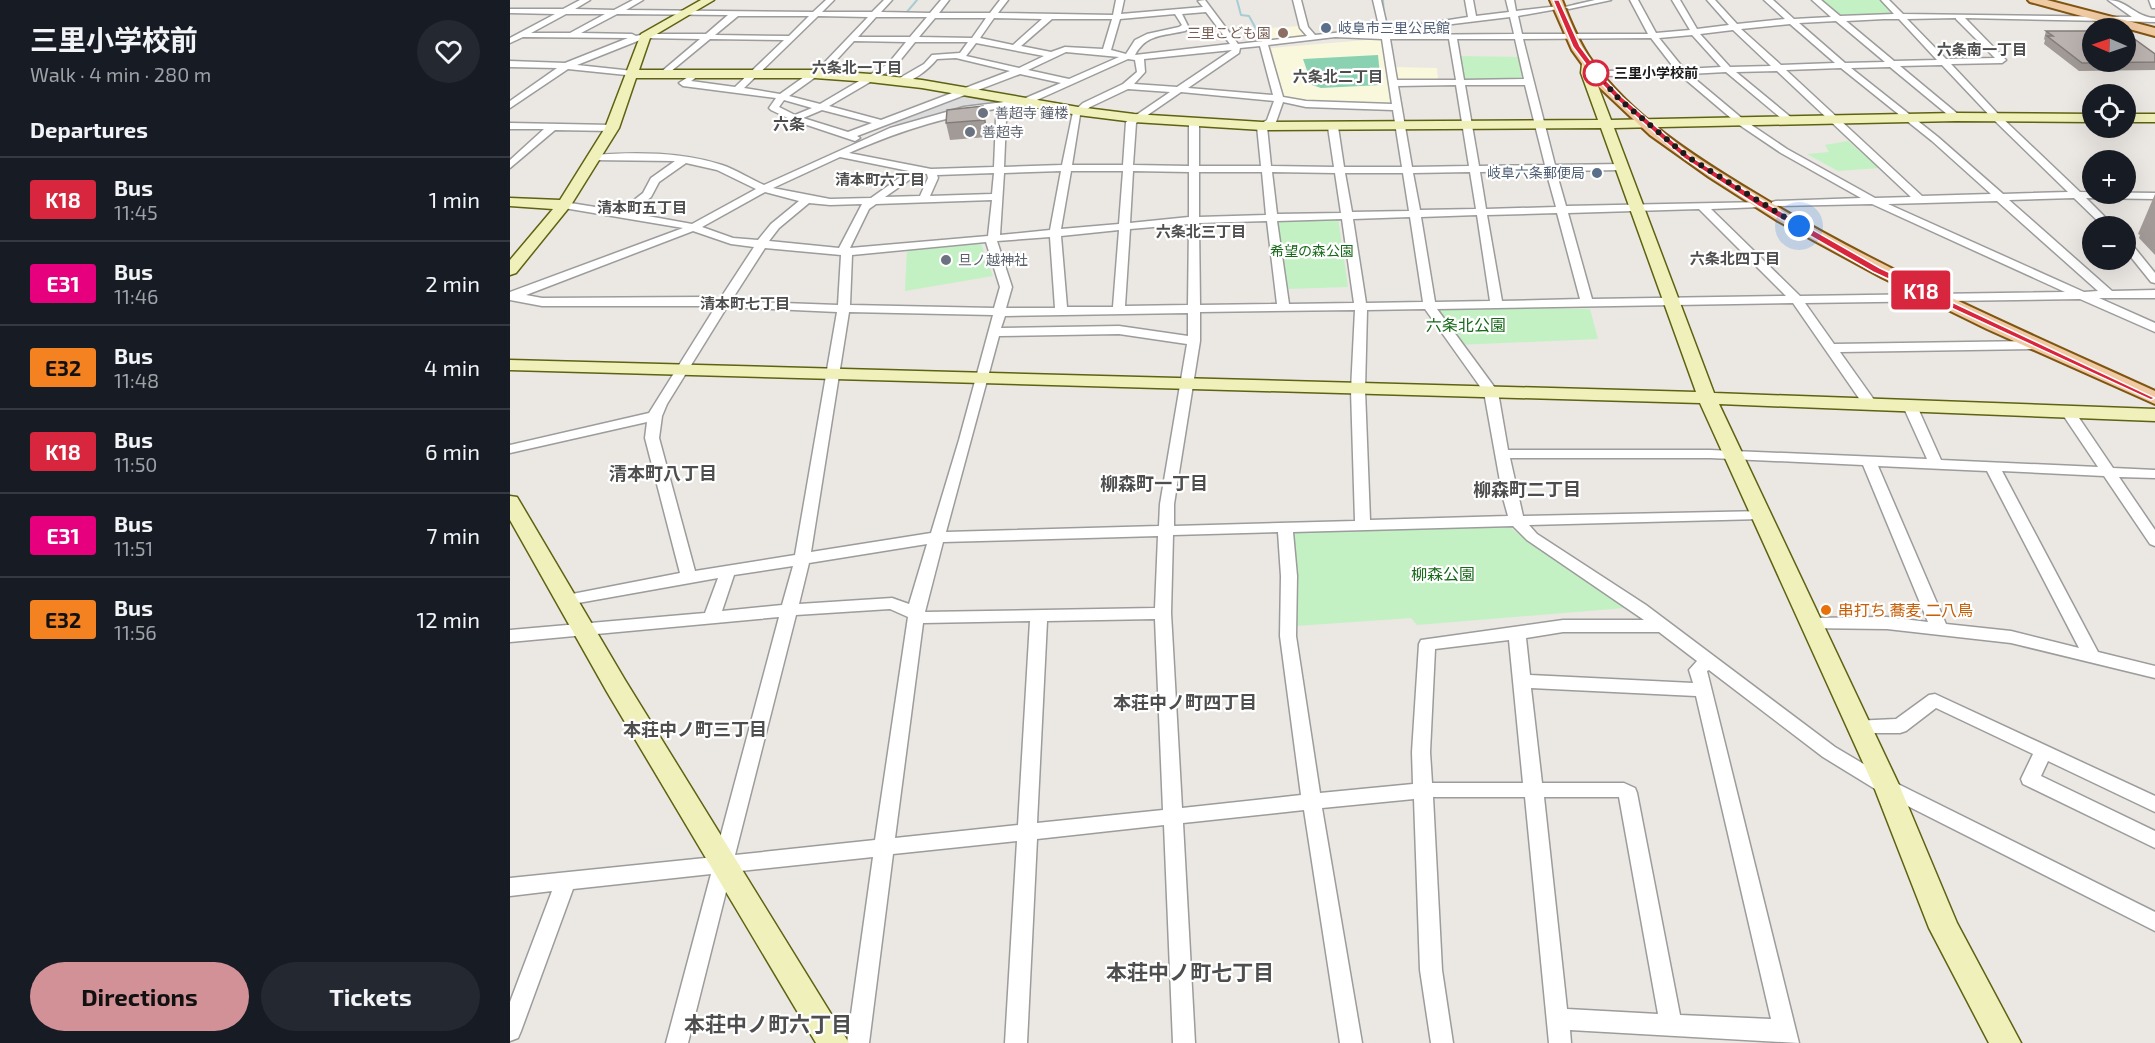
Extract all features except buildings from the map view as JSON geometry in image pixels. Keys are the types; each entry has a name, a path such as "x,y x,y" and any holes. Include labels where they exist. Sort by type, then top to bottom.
{"main road":[{"path":"2034,0 2102,18"},
{"path":"1562,4 1588,64 1619,99 1652,123"},
{"path":"2136,27 2155,32"},
{"path":"1577,37 1652,123 1688,157 1876,270 2155,398"},
{"path":"1768,204 1887,266 2155,389"}],"street":[{"path":"510,3 515,0"},
{"path":"510,41 586,0"},
{"path":"570,36 639,0"},
{"path":"510,105 566,66 647,34 709,0"},
{"path":"736,91 830,0"},
{"path":"868,141 795,118 774,108 781,97 828,64 888,0"},
{"path":"795,118 821,107 891,66 945,0"},
{"path":"959,57 975,40 1004,0"},
{"path":"1106,52 1117,17 1119,0"},
{"path":"1201,0 1236,47"},
{"path":"1297,0 1304,28 1313,38"},
{"path":"1377,0 1394,83 1430,306 1491,392 1510,498 1517,521 1532,537 1644,621 1670,631 1829,752 1887,787 2155,922"},
{"path":"1468,0 1472,19"},
{"path":"1510,0 1528,82 1587,304"},
{"path":"1385,34 1562,4 1607,0"},
{"path":"1634,0 1666,56 1741,122 1784,151 1873,201 2155,328"},
{"path":"1676,0 1696,33 1728,70 1790,121"},
{"path":"1712,0 1736,28 1919,199"},
{"path":"1768,0 1842,65 1908,118 2109,295"},
{"path":"1816,0 1956,117"},
{"path":"1885,0 1996,117 2099,216"},
{"path":"2112,0 2140,19"},
{"path":"2153,0 2155,6"},
{"path":"756,13 764,7"},
{"path":"510,11 1117,17 1208,9"},
{"path":"858,1043 916,616 996,332 1006,287 991,243 996,229 1001,119 1016,106 1131,56 1138,42 1186,26 1177,11"},
{"path":"664,74 736,13"},
{"path":"1015,47 1050,16"},
{"path":"847,136 1019,70 1065,49 1139,57 1334,35 1653,36 1839,18 1901,16 2082,19"},
{"path":"1608,74 2002,60 1959,17"},
{"path":"2136,19 2155,20"},
{"path":"521,35 632,36 647,34 790,38"},
{"path":"512,265 564,205 612,128 647,34"},
{"path":"1453,37 1497,306"},
{"path":"852,39 975,40 1052,55"},
{"path":"1262,126 1271,122 1280,100 1264,44"},
{"path":"1119,310 1131,122 1236,51 1236,47"},
{"path":"902,81 927,66 935,57 959,57 1069,82"},
{"path":"1078,111 1126,86 1140,72 1139,57"},
{"path":"510,64 566,66 633,74 815,74 870,78 902,81 1026,103 1134,118 1262,126 1469,126 1956,117 2082,118"},
{"path":"1588,64 1587,74 1707,398 1887,787 1944,928 2005,1043"},
{"path":"697,74 683,83 781,97 881,123"},
{"path":"1394,83 1528,82"},
{"path":"1126,86 1257,96 1306,104 1398,108"},
{"path":"512,296 692,228 764,189 893,129 964,110 1026,103"},
{"path":"1061,311 1055,232 1078,111"},
{"path":"2136,118 2155,118"},
{"path":"1184,1043 1163,613 1165,531 1185,384 1194,341 1194,122"},
{"path":"510,126 612,128"},
{"path":"1262,126 1271,218 1284,308"},
{"path":"510,165 552,127"},
{"path":"1333,127 1361,307 1358,390 1363,525"},
{"path":"839,154 931,172 1066,168 1408,170 1622,167"},
{"path":"594,158 656,158 721,168 764,189 806,200 872,201 998,197"},
{"path":"622,214 647,195 655,180 682,161"},
{"path":"677,1043 802,559 844,308 847,258 844,246 865,207 916,170"},
{"path":"923,200 933,178 931,172"},
{"path":"510,202 564,205 682,224 731,241 846,252 1195,220 2077,195 2155,196"},
{"path":"689,577 652,438 655,416 775,226 806,200"},
{"path":"1703,207 1798,301 1870,404"},
{"path":"2136,256 2155,280"},
{"path":"512,296 542,302 725,303 746,306 1001,312 2155,294"},
{"path":"996,332 1119,330 1194,341"},
{"path":"1832,348 2040,345"},
{"path":"510,365 1707,398 2155,415"},
{"path":"1910,406 1936,464"},
{"path":"2068,412 2155,541"},
{"path":"510,449 655,416"},
{"path":"1502,454 1734,455 2155,474"},
{"path":"1869,462 1940,630"},
{"path":"1992,466 2092,656"},
{"path":"510,502 586,630 616,686 833,1043"},
{"path":"567,600 689,577 939,537 1761,514"},
{"path":"1285,528 1289,576 1288,636 1312,803 1351,1043"},
{"path":"711,618 728,571"},
{"path":"510,636 789,610 892,603 916,616 1163,613"},
{"path":"1016,1043 1039,615"},
{"path":"1442,1043 1431,970 1421,752 1427,644 1563,627 1644,621"},
{"path":"1810,624 1887,623 2011,637 2155,672"},
{"path":"1517,634 1560,1043"},
{"path":"1558,1019 1671,1024 1786,1036 1698,670 1708,660"},
{"path":"1522,681 1703,690"},
{"path":"1859,726 1900,726 1935,700 2155,804"},
{"path":"2044,751 2030,779 2155,840"},
{"path":"510,887 1424,790 1624,790 1628,792 1671,1024"},
{"path":"510,1030 566,881"}],"shaded area":[{"name":"三里こども園","path":"1300,26 1310,37 1267,43 1257,29"},
{"path":"1383,40 1390,102 1385,105 1308,103 1288,100 1283,96 1271,48"},
{"path":"1395,67 1437,68 1438,81 1397,81"},
{"path":"962,92 1009,100 1003,104 902,127 886,121"}],"green space":[{"path":"1818,0 1884,0 1899,16 1841,18"},
{"path":"1378,55 1381,85 1321,88 1312,85 1303,59"},
{"path":"1456,56 1522,57 1529,82 1461,82"},
{"path":"1848,141 1879,168 1838,171 1807,154 1829,152 1825,145"},
{"name":"希望の森公園","path":"1338,218 1348,287 1286,289 1278,222"},
{"path":"981,244 993,276 905,291 907,251"},
{"name":"六条北公園","path":"1432,307 1590,309 1598,339 1457,345"},
{"name":"柳森公園","path":"1505,524 1625,608 1417,625 1411,618 1296,626 1291,530"}],"waterway":[{"path":"906,13 917,0"},
{"path":"1237,0 1241,15 1249,16 1261,38"},
{"path":"1383,0 1384,15 1389,27"},
{"path":"1574,4 1596,0"},
{"path":"705,35 727,17"},
{"path":"682,54 700,39"}],"bus line":[{"name":"K18","path":"1556,0 1576,47 1588,64 1619,99 1688,157 1761,204 1876,270 2155,398"}],"place":[{"name":"岐阜市三里公民館","path":"1326,28"},
{"name":"三里こども園","path":"1283,33"},
{"name":"三里小学校前","path":"1596,73"},
{"name":"善超寺 鐘楼","path":"983,113"},
{"name":"善超寺","path":"970,132"},
{"name":"岐阜六条郵便局","path":"1597,173"},
{"name":"旦ノ越神社","path":"946,260"},
{"name":"串打ち 蕎麦 二八鳥","path":"1826,610"}],"district":[{"name":"六条南一丁目","path":"1982,50"},
{"name":"六条北一丁目","path":"857,68"},
{"name":"六条北二丁目","path":"1338,77"},
{"name":"六条","path":"789,124"},
{"name":"清本町六丁目","path":"880,180"},
{"name":"清本町五丁目","path":"642,208"},
{"name":"六条北三丁目","path":"1201,232"},
{"name":"六条北四丁目","path":"1735,259"},
{"name":"清本町七丁目","path":"745,304"},
{"name":"清本町八丁目","path":"663,474"},
{"name":"柳森町一丁目","path":"1154,484"},
{"name":"柳森町二丁目","path":"1527,490"},
{"name":"本荘中ノ町四丁目","path":"1185,703"},
{"name":"本荘中ノ町三丁目","path":"695,730"},
{"name":"本荘中ノ町七丁目","path":"1190,973"},
{"name":"本荘中ノ町六丁目","path":"768,1025"}],"route":[{"path":"1596,73 1619,99 1688,157 1799,226"}]}
